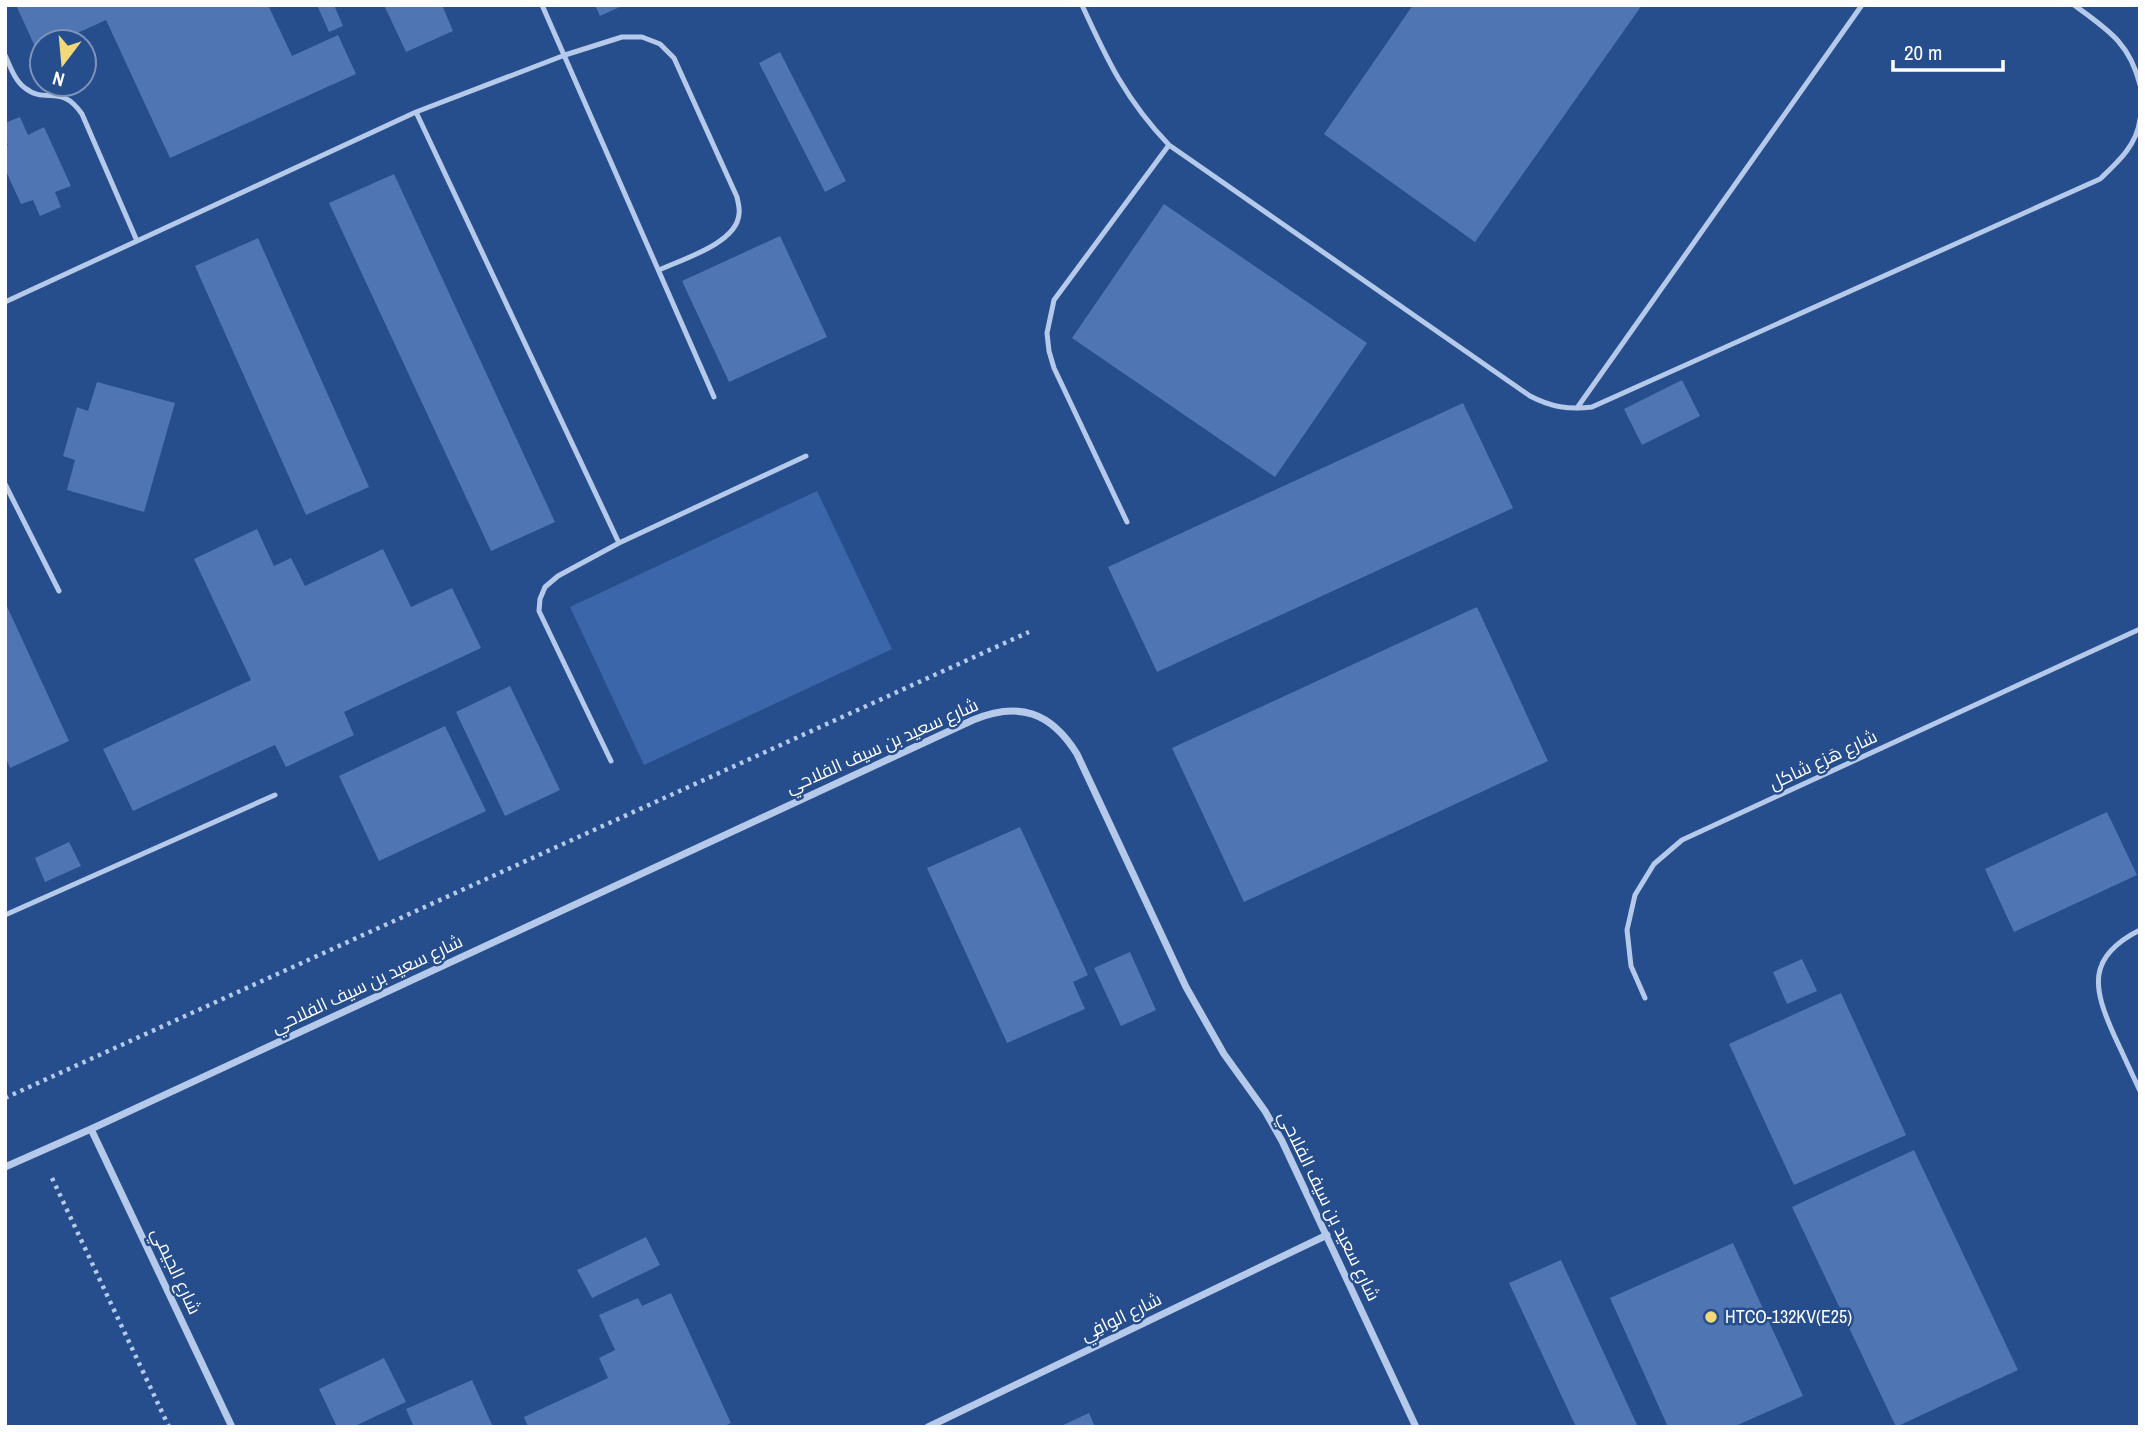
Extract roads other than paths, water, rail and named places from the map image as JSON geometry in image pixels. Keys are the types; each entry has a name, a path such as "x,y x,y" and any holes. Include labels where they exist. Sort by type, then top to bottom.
{"street":[{"name":"شارع سعيد بن سيف الفلاحي","path":"5,1167 973,720 1007,710 1029,712 1049,721 1066,736 1077,754 1186,987 1217,1043 1265,1111 1282,1141 1416,1427"},
{"name":"شارع الجيمي","path":"91,1129 232,1427"},
{"name":"شارع الوافِي","path":"928,1427 1327,1235"}],"lane":[{"path":"542,5 714,397"},
{"path":"1082,5 1127,96 1169,145 1530,396 1544,404 1560,408 1592,407 2101,178 2124,157 2139,127 2140,119"},
{"path":"1576,409 1862,5"},
{"path":"2074,5 2117,37 2135,64 2140,85"},
{"path":"5,302 416,112 565,55 622,37 642,37 660,44 674,58 737,197 740,215 733,232 718,243 660,270"},
{"path":"5,55 16,79 25,89 37,94 64,96 75,103 137,241"},
{"path":"416,112 620,542"},
{"path":"1127,522 1054,368 1048,351 1048,324 1054,300 1169,145"},
{"path":"611,761 539,611 545,587 558,576 620,542 806,456"},
{"path":"5,484 59,591"},
{"name":"شارع هَزع شاكل","path":"1645,998 1631,965 1627,930 1635,895 1654,864 1682,840 2140,629"},
{"path":"5,915 275,795"},
{"path":"2140,930 2115,945 2104,961 2098,979 2098,998 2140,1091"}],"place":[{"name":"HTCO-132KV(E25)","path":"1711,1317"}]}
